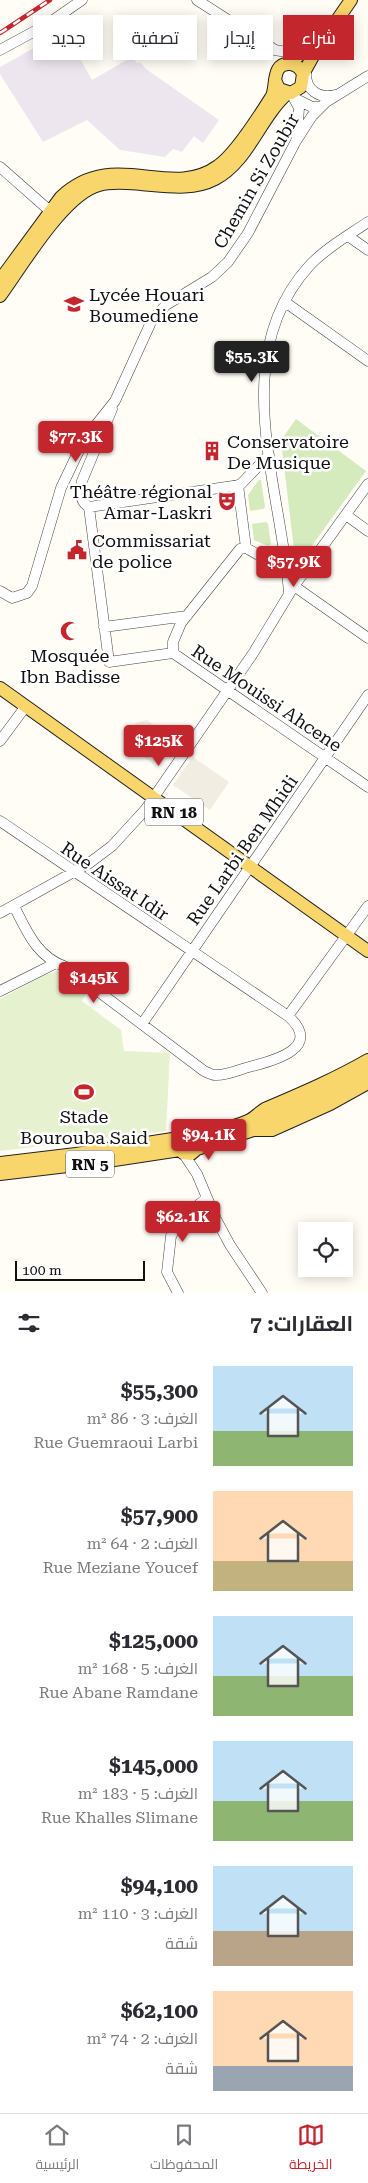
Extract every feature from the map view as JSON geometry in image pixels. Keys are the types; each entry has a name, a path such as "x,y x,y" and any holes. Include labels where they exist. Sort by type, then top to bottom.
{"main road":[{"path":"330,15 341,0"},
{"path":"0,296 51,226 77,196 100,185 126,183 192,186 216,179 234,164 277,104 298,90 307,79 350,0"},
{"path":"0,280 50,211 73,186 86,179 114,174 166,178 193,177 219,166 234,149 266,105 275,90 276,76 284,65 289,64 293,60"},
{"path":"289,64 298,67 307,79"},
{"path":"276,76 280,89 291,94"},
{"name":"RN 18","path":"0,688 368,951"},
{"path":"368,1060 332,1080 264,1109 252,1125 272,1130 330,1104 368,1083"},
{"name":"RN 5","path":"0,1174 187,1148 264,1121 328,1093 368,1072"},
{"name":"RN 5","path":"187,1148 185,1133 193,1134 252,1125"},
{"name":"RN 5","path":"0,1163 76,1154 187,1148"}],"street":[{"path":"0,50 46,25 82,0"},
{"path":"197,0 276,50 283,51"},
{"path":"276,50 280,63 276,76"},
{"name":"Chemin Si Zoubir","path":"0,591 12,598 27,593 32,586 60,488 84,440 115,401 152,320 166,305 221,270 235,254 296,141 316,110 368,76"},
{"path":"307,79 326,97 338,94"},
{"path":"307,79 316,110"},
{"path":"291,94 316,110"},
{"path":"291,94 299,111 296,141"},
{"path":"0,167 50,211"},
{"path":"368,222 311,264 285,302 271,337 267,357 264,405 285,569 292,590 368,638"},
{"path":"348,236 368,250"},
{"path":"285,302 368,361"},
{"path":"115,401 80,490 82,501 90,508 108,662 173,653 176,631 240,549 246,548 296,575 305,571"},
{"path":"90,508 242,484 269,454"},
{"path":"0,913 74,873 112,846 134,823 154,798 254,652 305,571 368,484"},
{"path":"238,485 246,548"},
{"path":"346,515 368,531"},
{"path":"104,627 187,616"},
{"name":"Rue Mouissi Ahcene","path":"173,653 368,787"},
{"name":"Rue Larbi Ben Mhidi","path":"142,1024 368,695"},
{"path":"0,741 26,706"},
{"name":"Rue Aissat Idir","path":"0,822 288,1016"},
{"path":"14,906 39,951 56,963 66,967 204,1071 214,1075 274,1060 295,1048 300,1042 301,1035 296,1024 288,1016 368,906"},
{"path":"0,991 56,963"},
{"path":"187,1148 207,1198 230,1244 262,1293"},
{"path":"178,1293 167,1272 171,1236 184,1216 207,1198"}],"shaded area":[{"path":"33,48 33,60 81,60 92,80 127,60 134,60 137,63 140,62 146,69 219,120 203,143 194,136 182,152 173,149 165,157 120,150 87,120 43,142 0,74 0,67"},
{"path":"147,720 172,739 153,764 128,745 126,739 132,726"},
{"path":"193,757 229,782 210,810 173,785"}],"green space":[{"path":"296,419 366,471 306,554 301,549 294,550 281,440"},
{"path":"259,480 261,480 265,507 250,511 248,495"},
{"path":"266,522 268,524 271,544 268,546 254,540 252,524"},
{"name":"Stade Bourouba Said","path":"57,971 63,972 88,991 82,1001 121,1030 124,1051 170,1053 166,1131 0,1151 0,999 42,976"}],"railway":[{"path":"0,33 50,0"}],"place":[{"name":"Lycée Houari Boumediene","path":"74,304"},
{"name":"Conservatoire De Musique","path":"212,451"},
{"name":"Théâtre régional Amar-Laskri","path":"227,501"},
{"name":"Commissariat de police","path":"77,550"},
{"name":"Mosquée Ibn Badisse","path":"70,631"},
{"name":"Stade Bourouba Said","path":"84,1092"}]}
